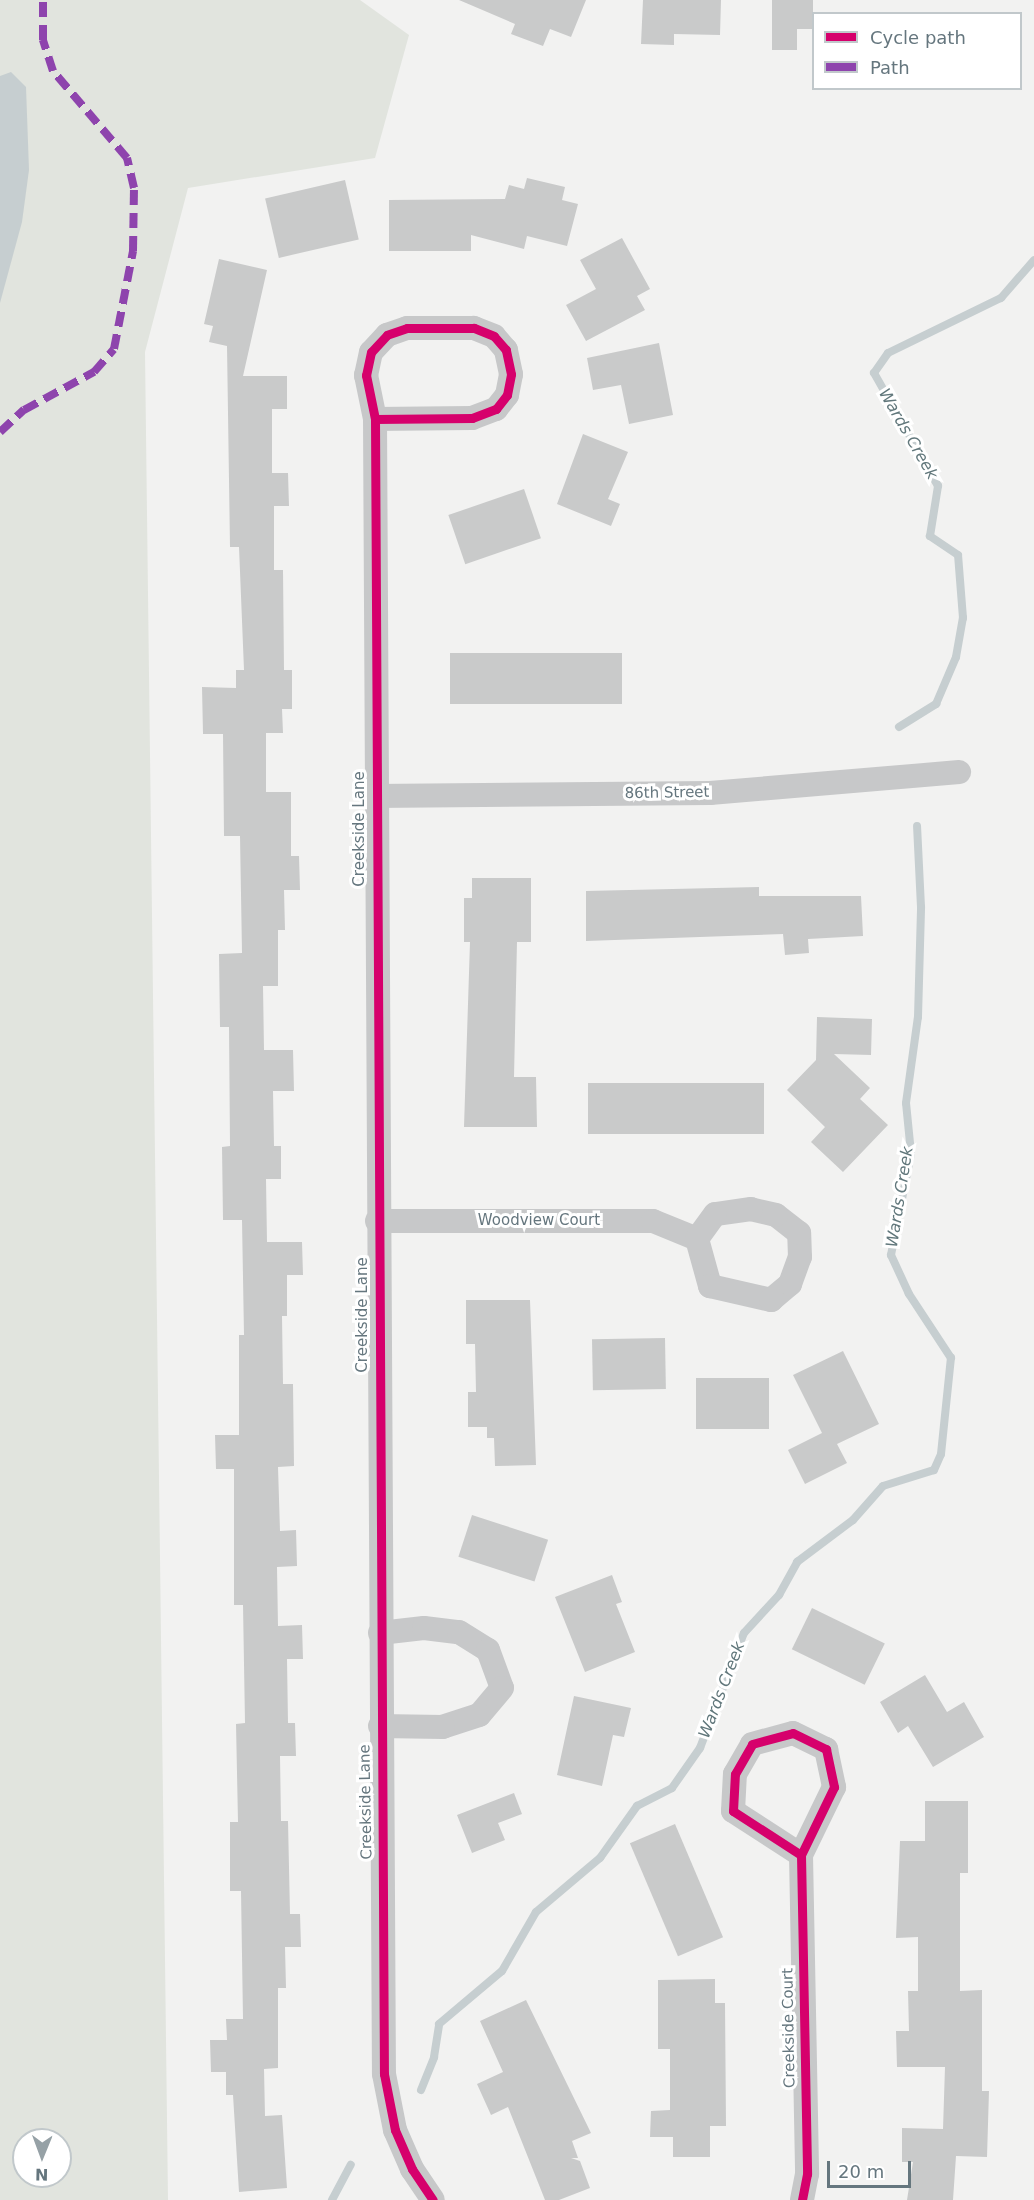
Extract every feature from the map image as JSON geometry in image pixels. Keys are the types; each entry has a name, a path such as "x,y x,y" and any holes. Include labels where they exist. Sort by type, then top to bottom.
{"street":[{"name":"Creekside Lane","path":"375,419 472,418 496,409 507,395 511,374 506,350 494,336 474,328 407,328 387,335 371,352 366,375 375,419 374,796 384,2074 395,2130 412,2169 433,2200"},
{"name":"86th Street","path":"374,796 710,793 959,772"},
{"path":"751,1209 776,1215 799,1233 800,1257 790,1284 771,1300 710,1286 697,1239 715,1214 751,1209"},
{"name":"Woodview Court","path":"377,1221 653,1221 697,1239"},
{"path":"380,1633 424,1628 459,1632 488,1650 502,1688 479,1715 443,1727 380,1726"},
{"name":"Creekside Court","path":"801,1855 733,1811 735,1774 752,1744 793,1733 826,1749 834,1787 801,1855 807,2174 802,2200"}],"shaded area":[{"path":"0,0 360,0 409,35 375,158 188,188 145,352 168,2200 0,2200"},
{"path":"11,72 26,87 29,170 22,222 0,303 0,76"}],"building":[{"path":"459,0 586,0 571,37 550,29 543,46 511,34 515,24"},
{"path":"643,0 721,0 720,35 674,34 674,45 641,44"},
{"path":"772,0 813,0 812,29 797,29 797,50 772,50"},
{"path":"527,178 565,187 562,200 578,204 567,246 527,236 524,249 471,235 471,251 389,251 389,200 505,199 509,185 524,189"},
{"path":"345,180 359,239 279,258 265,198"},
{"path":"622,238 650,289 637,296 645,310 586,341 566,305 596,289 580,260"},
{"path":"219,259 267,270 243,376 287,376 287,409 272,409 272,473 288,473 289,506 274,506 274,570 283,570 284,670 292,670 292,709 282,709 283,733 266,733 266,792 291,792 291,856 299,856 300,890 284,890 285,930 278,930 278,986 263,986 264,1050 293,1050 294,1091 273,1091 274,1146 281,1146 281,1179 266,1179 267,1242 302,1242 303,1275 287,1275 287,1316 282,1316 283,1384 293,1384 294,1466 278,1467 280,1531 296,1530 297,1566 277,1567 278,1626 302,1625 303,1659 287,1659 288,1723 295,1723 296,1756 280,1756 281,1821 288,1821 290,1914 300,1914 301,1947 285,1947 286,1988 278,1988 278,2068 264,2069 265,2116 282,2115 287,2188 239,2192 233,2095 226,2095 226,2072 211,2072 210,2040 227,2040 226,2019 243,2019 241,1891 230,1891 230,1822 238,1822 236,1724 245,1723 243,1605 234,1605 234,1469 216,1469 215,1435 239,1435 239,1335 244,1335 242,1220 223,1220 222,1147 230,1146 229,1027 220,1027 219,954 242,953 240,836 224,836 223,734 203,734 202,687 236,688 236,670 244,670 239,547 230,547 227,346 209,342 213,326 204,324"},
{"path":"659,343 673,415 629,424 621,385 593,390 587,358"},
{"path":"583,434 628,452 608,499 620,504 611,526 557,504"},
{"path":"524,489 541,538 465,564 448,515"},
{"path":"450,653 622,653 622,704 450,704"},
{"path":"472,878 531,878 531,942 517,942 514,1077 536,1077 537,1127 464,1127 470,942 464,942 464,898 472,898"},
{"path":"759,887 759,896 861,896 863,936 808,939 809,953 785,955 783,934 586,941 586,891"},
{"path":"817,1017 872,1019 871,1055 834,1054 870,1088 860,1099 888,1125 843,1172 811,1142 825,1127 787,1090 816,1060"},
{"path":"588,1083 764,1083 764,1134 588,1134"},
{"path":"466,1300 530,1300 536,1465 495,1466 494,1438 487,1438 487,1427 468,1427 468,1392 476,1392 475,1344 466,1344"},
{"path":"665,1338 666,1389 593,1390 592,1339"},
{"path":"843,1351 879,1424 837,1444 847,1463 805,1484 788,1450 822,1433 793,1375"},
{"path":"696,1378 769,1378 769,1429 696,1429"},
{"path":"472,1515 548,1540 534,1582 458,1557"},
{"path":"612,1575 622,1602 616,1604 635,1652 585,1672 555,1597"},
{"path":"812,1608 885,1644 865,1685 792,1649"},
{"path":"925,1675 947,1712 964,1702 984,1737 933,1767 908,1726 898,1733 880,1702"},
{"path":"574,1696 631,1708 624,1737 613,1735 602,1786 557,1775"},
{"path":"514,1793 522,1814 498,1823 505,1840 472,1853 457,1815"},
{"path":"925,1801 968,1801 968,1873 960,1873 960,1991 982,1990 982,2091 989,2091 987,2157 956,2156 953,2200 907,2200 913,2162 902,2162 902,2128 943,2129 945,2067 897,2067 896,2031 909,2031 908,1991 918,1991 918,1937 896,1938 900,1841 925,1841"},
{"path":"675,1824 723,1937 678,1956 630,1843"},
{"path":"715,1979 715,2003 725,2003 726,2126 710,2126 710,2157 673,2157 673,2137 650,2137 651,2111 670,2110 670,2049 658,2049 658,1980"},
{"path":"526,2000 591,2133 572,2141 578,2158 571,2158 580,2161 590,2188 559,2200 545,2200 508,2107 491,2115 477,2084 503,2072 480,2021"}],"waterway":[{"name":"Wards Creek","path":"899,727 936,704 956,657 963,618 958,555 930,536 938,486 874,373 888,353 1001,298 1034,260"},
{"name":"Wards Creek","path":"421,2090 434,2057 439,2024 502,1971 536,1912 600,1858 637,1806 672,1788 700,1748 744,1633 779,1595 797,1562 853,1520 883,1486 934,1470 941,1454 951,1358 909,1294 891,1255 911,1153 906,1103 918,1017 921,907 917,826"},
{"name":"Wards Creek","path":"332,2200 351,2165"}],"marked path":[{"path":"0,432 24,410 94,372 114,349 133,251 134,188 127,158 53,71 43,40 43,0"}],"cycle path":[{"path":"375,419 472,418 496,409 507,395 511,374 506,350 494,336 474,328 407,328 387,335 371,352 366,375 375,419 384,2074 395,2130 412,2169 433,2200"},
{"path":"801,1855 733,1811 735,1774 752,1744 793,1733 826,1749 834,1787 801,1855 807,2174 802,2200"}]}
